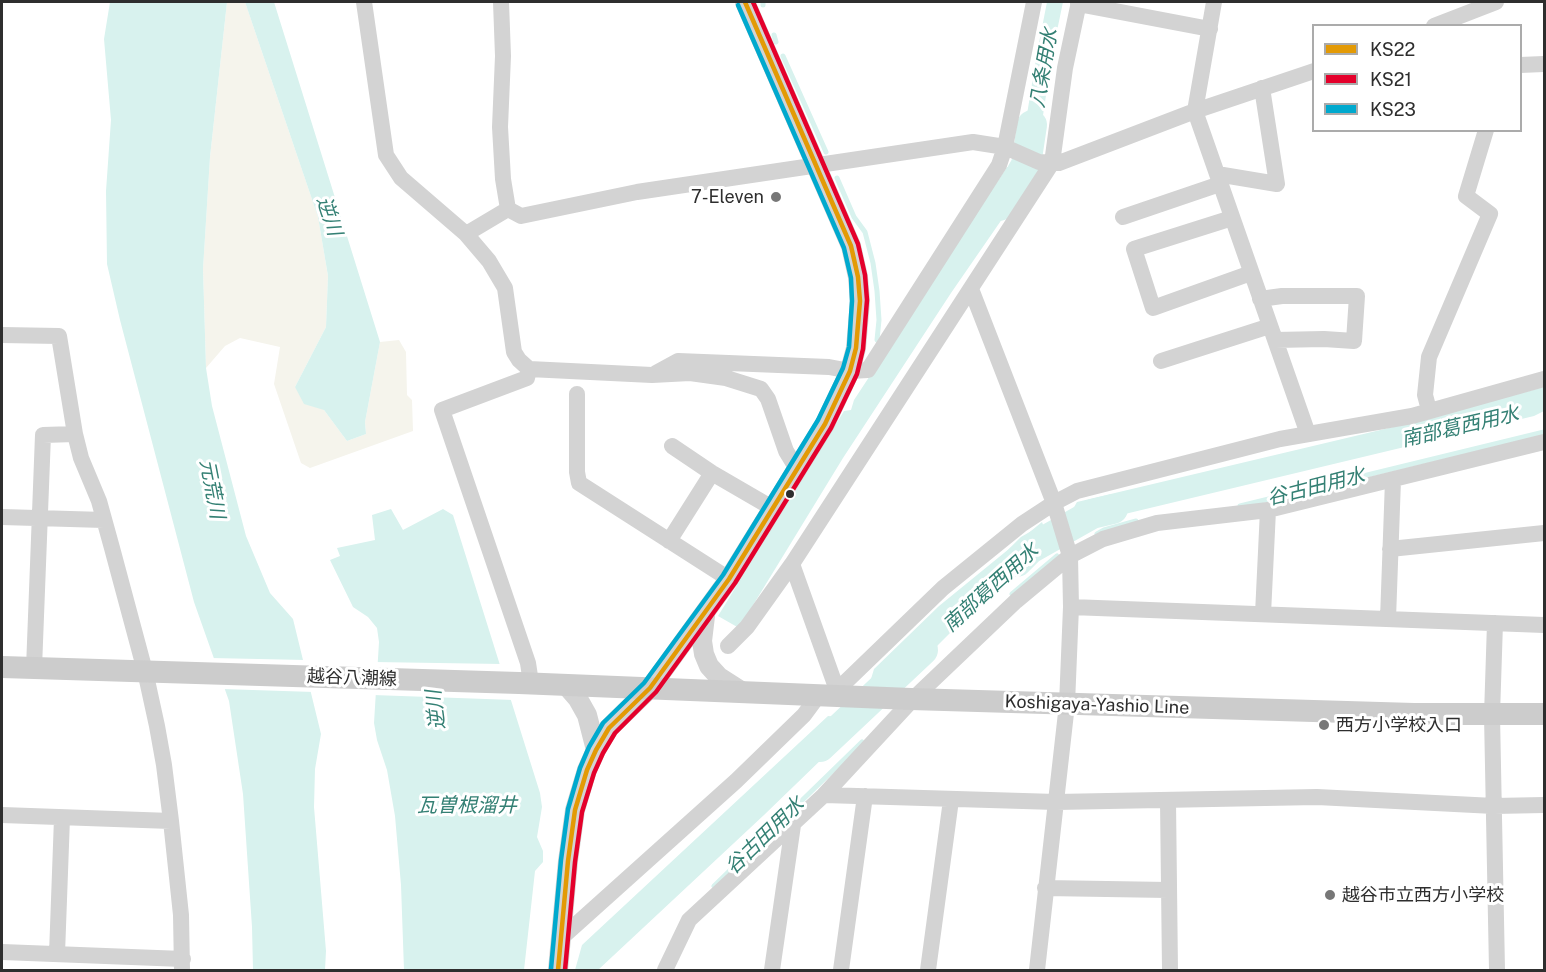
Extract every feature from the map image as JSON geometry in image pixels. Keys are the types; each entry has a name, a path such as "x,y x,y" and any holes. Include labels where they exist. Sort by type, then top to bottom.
{"main road":[{"path":"2,667 153,671"},
{"name":"越谷八潮線","path":"153,671 650,688"},
{"name":"Koshigaya-Yashio Line","path":"650,688 1067,704 1492,715 1545,714"}],"street":[{"path":"364,2 386,155 401,178 466,234 489,261 505,288 514,352 519,360 529,369 652,375 690,373 726,378 761,389 768,399 786,451 797,469"},
{"path":"501,2 503,56 500,127 502,179 508,209"},
{"path":"558,970 575,810 587,770 596,750 609,729 650,688 729,579 825,424 850,371 859,323 858,277 851,246 746,2"},
{"path":"652,375 678,361 829,367 850,371 868,370 999,165 1005,147 1034,2"},
{"path":"1214,2 1195,111 1308,434"},
{"path":"1439,24 1496,2"},
{"path":"728,646 747,627 792,564 971,289 1046,162 1079,3 1210,29"},
{"path":"1522,65 1545,64"},
{"path":"508,209 521,216 637,192 973,142 1005,147 1046,162 1059,163 1195,111 1312,72"},
{"path":"1123,217 1218,179 1277,184 1262,88"},
{"path":"1429,410 1425,395 1429,357 1490,214 1466,196 1485,132"},
{"path":"466,234 508,209"},
{"path":"1232,218 1134,249 1153,308 1251,273"},
{"path":"971,289 1054,503 1070,556 1071,607 1067,704 1037,970"},
{"path":"1161,361 1272,333 1354,341 1357,296 1282,296 1260,299"},
{"path":"2,335 59,336 81,458 99,501 153,671 171,821 183,965 57,954 2,952"},
{"path":"525,683 528,663 442,410 526,378 529,369"},
{"path":"560,939 736,781 804,715 943,588 1022,524 1054,503 1077,490 1280,439 1412,416 1545,379"},
{"path":"577,393 579,483 729,579"},
{"path":"34,668 43,435 75,434"},
{"path":"665,970 689,920 824,795 912,699 1016,601 1070,556 1103,539 1157,523 1268,510 1545,442"},
{"path":"672,446 712,473 774,509"},
{"path":"669,541 712,473"},
{"path":"1388,619 1393,480"},
{"path":"1263,614 1268,510"},
{"path":"2,517 104,520"},
{"path":"1390,549 1545,533"},
{"path":"792,564 828,694"},
{"path":"1071,607 1545,625"},
{"path":"705,613 702,640 709,666 719,677 744,693"},
{"path":"1495,623 1492,715 1497,970"},
{"path":"565,684 578,699 587,715 596,750"},
{"path":"824,795 1056,802 1317,797 1494,806 1545,805"},
{"path":"841,970 865,796"},
{"path":"928,970 951,800"},
{"path":"1168,801 1170,970"},
{"path":"2,815 171,821"},
{"path":"57,954 62,818"},
{"path":"772,970 793,825"},
{"path":"1046,888 1168,890"}],"shaded area":[{"path":"227,2 245,2 318,217 328,276 326,327 295,387 324,410 347,441 366,434 365,422 380,342 399,340 406,352 407,395 412,400 413,431 310,468 301,463 274,384 280,347 240,338 225,346 206,368 203,269 210,157"}],"water":[{"name":"元荒川","path":"110,2 227,2 210,157 203,269 206,368 212,406 246,536 270,593 293,619 321,734 315,769 314,807 326,951 325,970 253,970 243,794 229,701 194,602 107,264 106,191 111,120 104,39"},
{"name":"逆川","path":"245,2 274,2 380,342 365,422 366,434 347,441 324,410 304,404 295,387 326,327 328,276 318,217"},
{"path":"1047,2 1063,2 1052,55 1038,149 1022,145"},
{"path":"1007,167 1019,169 1027,176 1018,196 951,293 843,458 739,628 718,616 844,411 851,410 854,400"},
{"path":"1544,387 1544,411 1534,416 1104,519 1079,533 1073,509 1077,502 1414,422"},
{"name":"瓦曽根溜井","path":"391,509 403,530 443,509 453,515 540,793 542,807 537,837 543,851 543,862 535,871 524,970 404,970 401,885 395,816 387,770 374,723 379,642 377,628 368,617 353,607 330,560 340,556 337,548 375,540 372,515"},
{"path":"1042,522 1051,546 1039,553 980,603 905,678 871,679 874,669 939,606"},
{"path":"828,716 861,719 764,815 598,970 575,970 582,945"}],"pier":[{"path":"211,658 306,660 314,692 222,689"},
{"path":"374,662 502,664 514,700 373,695"}],"waterway":[{"path":"774,35 776,42"},
{"path":"783,56 826,152"},
{"name":"八条用水","path":"999,206 1026,165 1032,125"},
{"path":"837,178 854,217 865,232 877,291 879,320 877,340 881,343"},
{"name":"谷古田用水","path":"1240,506 1544,432"},
{"name":"南部葛西用水","path":"1017,562 1030,549 1092,514 1113,509"},
{"name":"谷古田用水","path":"1097,534 1136,521"},
{"name":"谷古田用水","path":"1012,594 1057,556"},
{"name":"南部葛西用水","path":"820,747 923,650"},
{"name":"谷古田用水","path":"714,886 862,742"}],"transit line":[{"name":"KS22","path":"558,970 575,810 587,770 596,750 609,728 650,688 729,579 825,424 850,371 856,348 860,301 858,277 851,246 745,2"},
{"name":"KS21","path":"565,970 582,812 603,753 615,733 656,692 735,583 831,428 857,374 863,349 867,300 865,275 858,244 753,2"},
{"name":"KS23","path":"551,969 568,809 589,747 603,723 644,683 723,575 818,420 843,368 849,347 851,278 844,248 738,5"}],"place":[{"name":"7-Eleven","path":"776,197"},
{"name":"西方小学校入口","path":"1324,725"},
{"name":"越谷市立西方小学校","path":"1330,895"}]}
